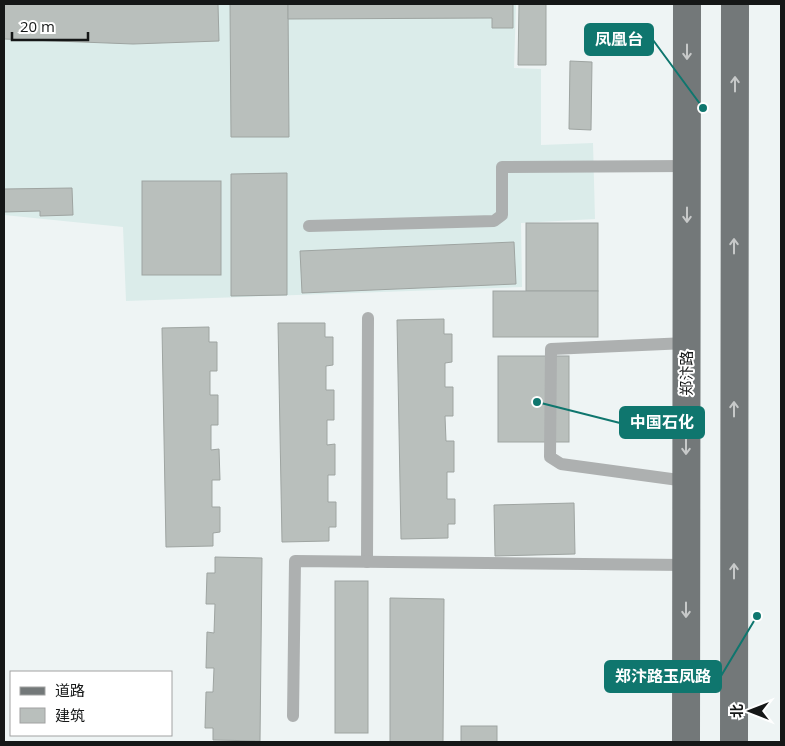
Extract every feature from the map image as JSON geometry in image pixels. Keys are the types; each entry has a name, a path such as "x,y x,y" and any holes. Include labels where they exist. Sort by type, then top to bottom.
{"main road":[{"name":"郑汴路","path":"686,742 687,4"},
{"path":"734,742 735,4"}],"lane":[{"path":"308,226 494,221 502,215 502,167 687,166"},
{"path":"367,562 368,318"},
{"path":"686,482 561,464 550,458 551,349 687,343"},
{"path":"293,716 296,561 686,565"}],"shaded area":[{"path":"4,4 516,4 514,68 541,69 541,145 593,143 595,219 521,223 522,287 126,301 123,227 4,215"}],"building":[{"path":"4,4 218,4 219,41 133,44 4,39"},
{"path":"230,4 288,4 289,137 231,137"},
{"path":"288,4 513,4 513,28 492,28 492,18 288,19"},
{"path":"519,4 546,4 546,65 518,65"},
{"path":"570,61 592,62 591,130 569,129"},
{"path":"287,173 287,295 231,296 231,174"},
{"path":"142,181 221,181 221,275 142,275"},
{"path":"72,188 73,215 40,216 40,211 4,212 4,189"},
{"path":"526,223 598,223 598,291 526,291"},
{"path":"514,242 516,284 302,293 300,251"},
{"path":"493,291 598,291 598,337 493,337"},
{"path":"444,319 444,334 452,334 452,362 445,363 445,387 453,387 453,416 445,416 446,441 454,441 454,472 447,472 447,499 455,499 455,524 448,524 448,538 401,539 397,320"},
{"path":"278,323 325,323 325,337 333,337 333,365 326,366 326,390 334,390 334,420 327,420 327,445 335,444 335,475 328,475 328,502 336,502 336,527 329,527 329,541 282,542"},
{"path":"209,327 209,342 217,342 217,371 210,371 210,395 218,395 218,425 211,425 211,450 219,449 220,480 212,480 212,507 220,507 220,532 213,533 213,546 166,547 162,328"},
{"path":"498,356 569,356 569,442 498,442"},
{"path":"574,503 575,554 495,556 494,505"},
{"path":"215,557 262,558 260,741 213,740 213,728 205,728 206,692 213,692 214,668 206,668 207,632 214,633 215,604 206,604 207,573 215,573"},
{"path":"335,581 368,581 368,733 335,733"},
{"path":"390,598 444,599 443,742 390,742"},
{"path":"461,726 497,726 497,742 461,742"}],"place":[{"name":"凤凰台","path":"703,108"},
{"name":"中国石化","path":"537,402"},
{"name":"郑汴路玉凤路","path":"757,616"}]}
